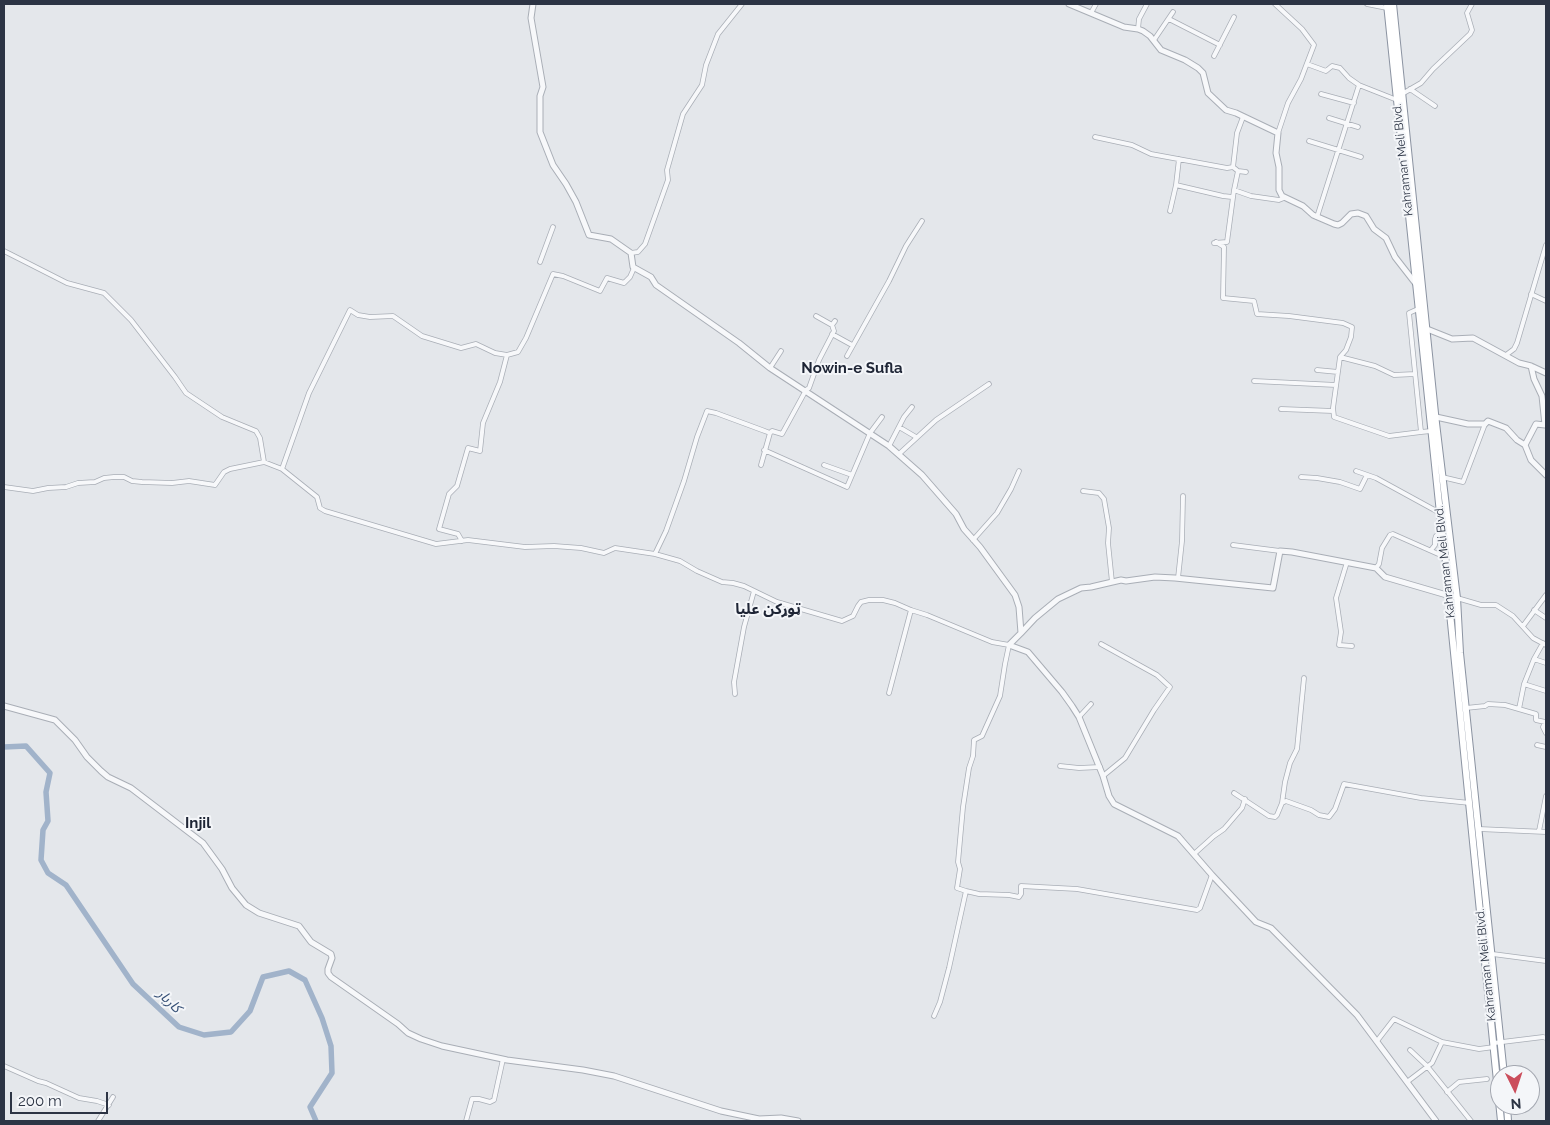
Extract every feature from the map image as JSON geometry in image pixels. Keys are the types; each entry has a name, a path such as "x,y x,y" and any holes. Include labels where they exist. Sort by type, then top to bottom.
{"highway":[{"name":"Kahraman Meli Blvd.","path":"1389,5 1402,94 1419,286 1418,309 1445,557 1454,597 1450,613 1488,953"},
{"name":"Kahraman Meli Blvd.","path":"1389,5 1397,100 1419,286 1427,330 1479,829 1502,1121"},
{"name":"Kahraman Meli Blvd.","path":"1496,1044 1501,1065"}],"street":[{"path":"533,4 531,18 543,87 540,96 540,132 553,165 576,202 589,235 611,239 631,253 638,252 645,244 668,180 667,170 683,114 702,85 706,65 718,34 742,4"},
{"path":"1069,4 1104,17 1124,27 1138,29 1150,36 1161,50 1185,60 1203,73 1208,93 1226,110 1278,133"},
{"path":"1091,13 1096,4"},
{"path":"1138,29 1139,19 1147,4"},
{"path":"1275,4 1302,29 1314,45 1301,78 1288,103 1278,133 1276,152 1279,167 1279,190 1284,198 1303,206 1313,216 1338,224 1352,214 1358,213 1366,216 1374,229 1386,238 1395,257 1419,286"},
{"path":"1367,4 1389,5"},
{"path":"1402,94 1421,82 1470,34 1472,30 1467,13 1472,4"},
{"path":"1154,40 1173,12"},
{"path":"1214,56 1234,17"},
{"path":"1169,19 1220,45"},
{"path":"1307,64 1326,71 1332,66 1340,68 1359,85 1397,100"},
{"path":"1317,217 1359,85"},
{"path":"1410,89 1435,106"},
{"path":"1321,94 1354,103"},
{"path":"1233,167 1236,133 1244,117"},
{"path":"1329,118 1358,127"},
{"path":"1095,137 1138,147 1151,154 1227,168 1233,167 1238,171 1246,172"},
{"path":"1309,141 1361,158"},
{"path":"1170,211 1179,159"},
{"path":"1238,171 1232,197 1227,242 1215,242 1224,247 1223,298 1254,301 1256,314 1289,316 1352,327 1351,337 1346,350 1340,357 1333,411 1334,417 1389,436 1431,431"},
{"path":"1176,185 1232,197"},
{"path":"1234,190 1251,196 1279,200 1284,198"},
{"path":"847,356 889,281 906,246 922,221"},
{"path":"540,262 553,227"},
{"path":"1506,355 1517,343 1546,245"},
{"path":"4,251 67,283 104,293 131,320 186,393 222,417 256,431 260,438 264,462"},
{"path":"282,469 309,393 350,310 358,315 370,317 393,316 422,336 461,348 476,344 495,353 507,355 518,352 526,338 553,274 564,276 600,290 607,278 624,283 630,277 634,268 631,253"},
{"path":"634,268 651,277 656,285 739,343 770,368 889,446 922,475 956,514 964,529 1014,595 1019,608 1020,633"},
{"path":"1531,294 1546,301"},
{"path":"1418,309 1409,313 1421,432"},
{"path":"655,554 666,531 707,411 716,412 770,432 782,434 806,390 810,388 819,360 834,331 834,323 816,316"},
{"path":"1427,330 1452,339 1474,338 1519,363 1546,373"},
{"path":"832,334 852,345"},
{"path":"770,368 781,352"},
{"path":"462,541 458,534 439,530 449,494 457,486 468,448 480,450 484,423 500,382 507,355"},
{"path":"1340,357 1375,366 1394,375 1415,374"},
{"path":"1525,444 1536,424 1546,426 1542,396 1534,379 1531,366"},
{"path":"1318,370 1338,372"},
{"path":"1254,381 1336,385"},
{"path":"899,454 936,420 990,384"},
{"path":"889,446 912,407"},
{"path":"1281,409 1333,411"},
{"path":"764,450 847,487 870,434 882,417"},
{"path":"1436,417 1468,424 1485,424"},
{"path":"1442,477 1463,482 1488,420 1506,428 1517,440 1525,444 1531,460 1546,475"},
{"path":"899,428 916,437"},
{"path":"760,465 770,432"},
{"path":"4,487 33,492 114,477 124,477 132,481 142,482 172,483 189,481 215,486 224,472 230,469 264,462 282,469 316,497 320,508 325,511 436,544 468,540 525,547 554,546 581,548 604,553 615,548 655,554 680,560 697,571 722,582 733,583 777,602 842,621 853,616 861,602 883,600 927,615 992,642 1009,645 1028,652 1062,692 1079,717 1104,776 1109,796 1114,804 1178,836 1256,922 1271,928 1357,1015 1436,1121"},
{"path":"824,465 852,475"},
{"path":"1356,470 1376,478 1447,515"},
{"path":"973,540 996,513 1020,471"},
{"path":"1301,477 1340,482 1360,489 1367,475"},
{"path":"1083,492 1099,493 1104,499 1109,528 1108,543 1112,582"},
{"path":"1178,578 1182,541 1183,496"},
{"path":"1431,550 1435,546 1436,536 1442,531"},
{"path":"1376,568 1379,564 1382,548 1390,535 1393,534 1445,557"},
{"path":"1233,545 1292,552 1376,568 1385,577 1481,605 1496,605 1513,616 1534,638 1544,644 1534,659 1524,684 1519,710"},
{"path":"1212,875 1200,908 1197,910 1077,889 1021,886 1019,897 979,894 957,888 968,768 974,740 982,736 1000,696 1009,645 1035,618 1058,599 1081,588 1121,580 1154,577 1273,588 1280,551"},
{"path":"1346,562 1336,598 1341,632 1339,645 1352,646"},
{"path":"735,694 734,682 744,628 754,591"},
{"path":"1523,626 1546,595"},
{"path":"889,693 911,610"},
{"path":"1534,610 1546,618"},
{"path":"1102,644 1157,675 1170,687 1125,758 1104,776"},
{"path":"1534,659 1546,664"},
{"path":"1234,793 1269,816 1275,817 1277,815 1282,803 1290,763 1297,749 1304,678"},
{"path":"1524,684 1546,691"},
{"path":"1079,717 1091,704"},
{"path":"1466,708 1488,704 1505,706 1536,714 1536,720 1545,722 1543,727 1546,734"},
{"path":"4,706 55,720 108,777 131,788 203,843 222,869 232,888 246,905 259,913 299,926 311,942 331,954 332,958 328,973 332,977 408,1033 442,1046 503,1059 614,1076 721,1111 760,1119 780,1118 798,1121"},
{"path":"1537,745 1546,747"},
{"path":"1060,766 1079,768 1100,767"},
{"path":"1282,803 1286,801 1328,817 1335,809 1344,784 1418,797 1470,803"},
{"path":"1538,831 1546,796"},
{"path":"1194,854 1224,829 1242,808 1245,799"},
{"path":"1479,829 1546,832"},
{"path":"934,1016 940,1002 949,968 966,891"},
{"path":"1488,953 1546,961"},
{"path":"1377,1041 1394,1019 1442,1042 1479,1049 1496,1044 1546,1038"},
{"path":"1407,1082 1432,1063 1442,1042"},
{"path":"1410,1050 1427,1066 1471,1121"},
{"path":"466,1121 472,1099 490,1102 494,1100 503,1059"},
{"path":"4,1066 79,1098 107,1104"},
{"path":"1448,1092 1459,1082 1487,1079"},
{"path":"98,1121 113,1097"}],"waterway":[{"name":"کاربار","path":"4,747 26,746 50,773 46,792 48,821 43,830 41,860 48,873 66,885 133,984 179,1027 204,1035 231,1032 250,1011 263,977 289,971 305,980 322,1018 331,1046 332,1073 310,1107 316,1121"}],"district":[{"name":"Nowin-e Sufla","path":"852,368"},
{"name":"ټوړکن علیا","path":"768,609"},
{"name":"Injil","path":"198,823"}]}
